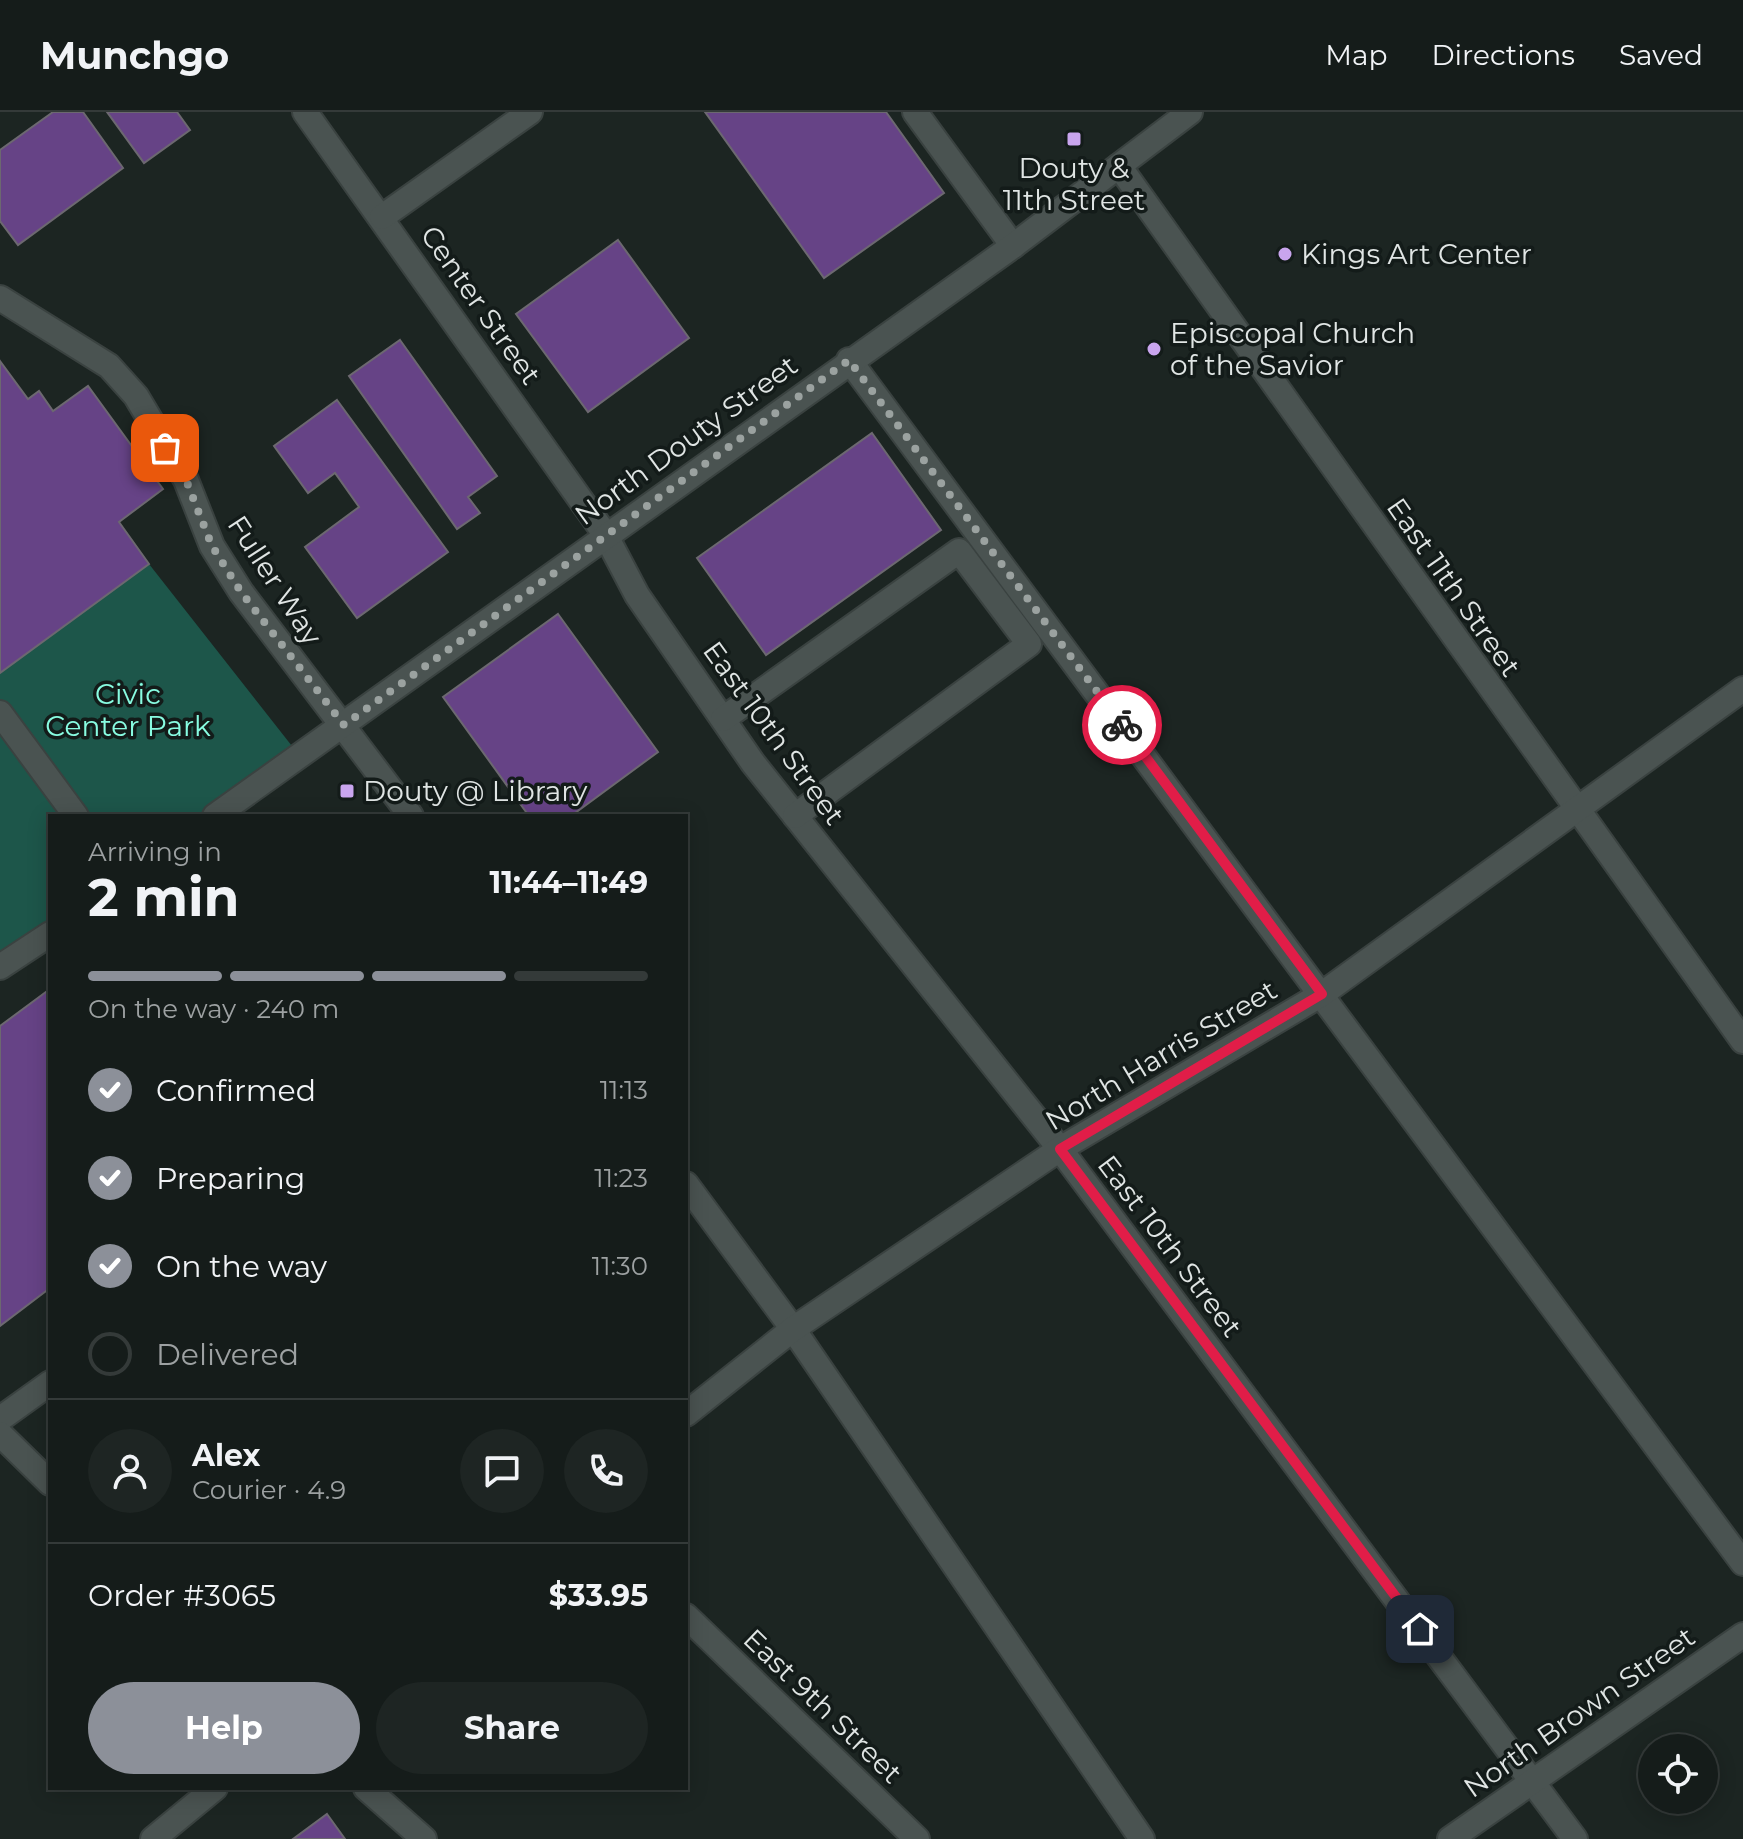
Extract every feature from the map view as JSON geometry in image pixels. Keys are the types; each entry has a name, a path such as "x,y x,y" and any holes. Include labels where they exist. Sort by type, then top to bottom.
{"street":[{"name":"Center Street","path":"305,112 605,534"},
{"path":"382,217 530,112"},
{"path":"915,112 1013,246"},
{"name":"North Douty Street","path":"218,814 605,534 1013,246 1190,112"},
{"name":"East 11th Street","path":"1119,166 1575,810 1743,1041"},
{"name":"Fuller Way","path":"0,298 109,366 136,396 186,480 212,546 226,569 410,814"},
{"path":"849,360 1743,1563"},
{"name":"East 10th Street","path":"605,534 637,595 795,816 1060,1149 1534,1780 1575,1839"},
{"path":"723,719 959,551 1029,644 795,816"},
{"name":"North Harris Street","path":"688,1410 793,1329 1060,1149 1322,994 1743,689"},
{"path":"0,713 75,814"},
{"path":"0,967 48,935"},
{"path":"688,1187 793,1329 1142,1839"},
{"path":"0,1419 48,1384"},
{"path":"0,1434 48,1481"},
{"name":"East 9th Street","path":"688,1618 917,1839"},
{"name":"North Brown Street","path":"1450,1839 1743,1635"},
{"path":"153,1839 213,1790"},
{"path":"368,1790 424,1839"}],"green space":[{"name":"Civic Center Park","path":"149,564 299,755 218,814 48,814 48,935 0,967 0,673"}],"building":[{"path":"53,112 83,112 123,168 18,245 0,221 0,150"},
{"path":"107,112 177,112 190,130 144,163"},
{"path":"705,112 886,112 944,193 824,278"},
{"path":"618,240 689,338 588,412 516,314"},
{"path":"400,340 497,476 468,497 480,513 457,529 349,376"},
{"path":"0,361 28,399 39,391 53,411 88,386 163,489 119,522 149,564 0,673"},
{"path":"337,400 448,552 357,618 305,547 359,507 335,473 308,493 274,446"},
{"path":"872,433 941,530 766,655 697,558"},
{"path":"558,614 658,752 574,814 528,814 443,697"},
{"path":"48,990 48,1290 0,1326 0,1026"},
{"path":"327,1814 345,1839 293,1839"}],"way so far":[{"path":"165,448 186,480 212,546 241,592 299,671 344,725 849,360 1122,725"}],"place":[{"name":"Douty & 11th Street","path":"1074,139"},
{"name":"Kings Art Center","path":"1285,254"},
{"name":"Episcopal Church of the Savior","path":"1154,349"},
{"name":"Douty @ Library","path":"347,791"}],"route":[{"path":"1122,725 1322,994 1060,1149 1420,1629"}]}
